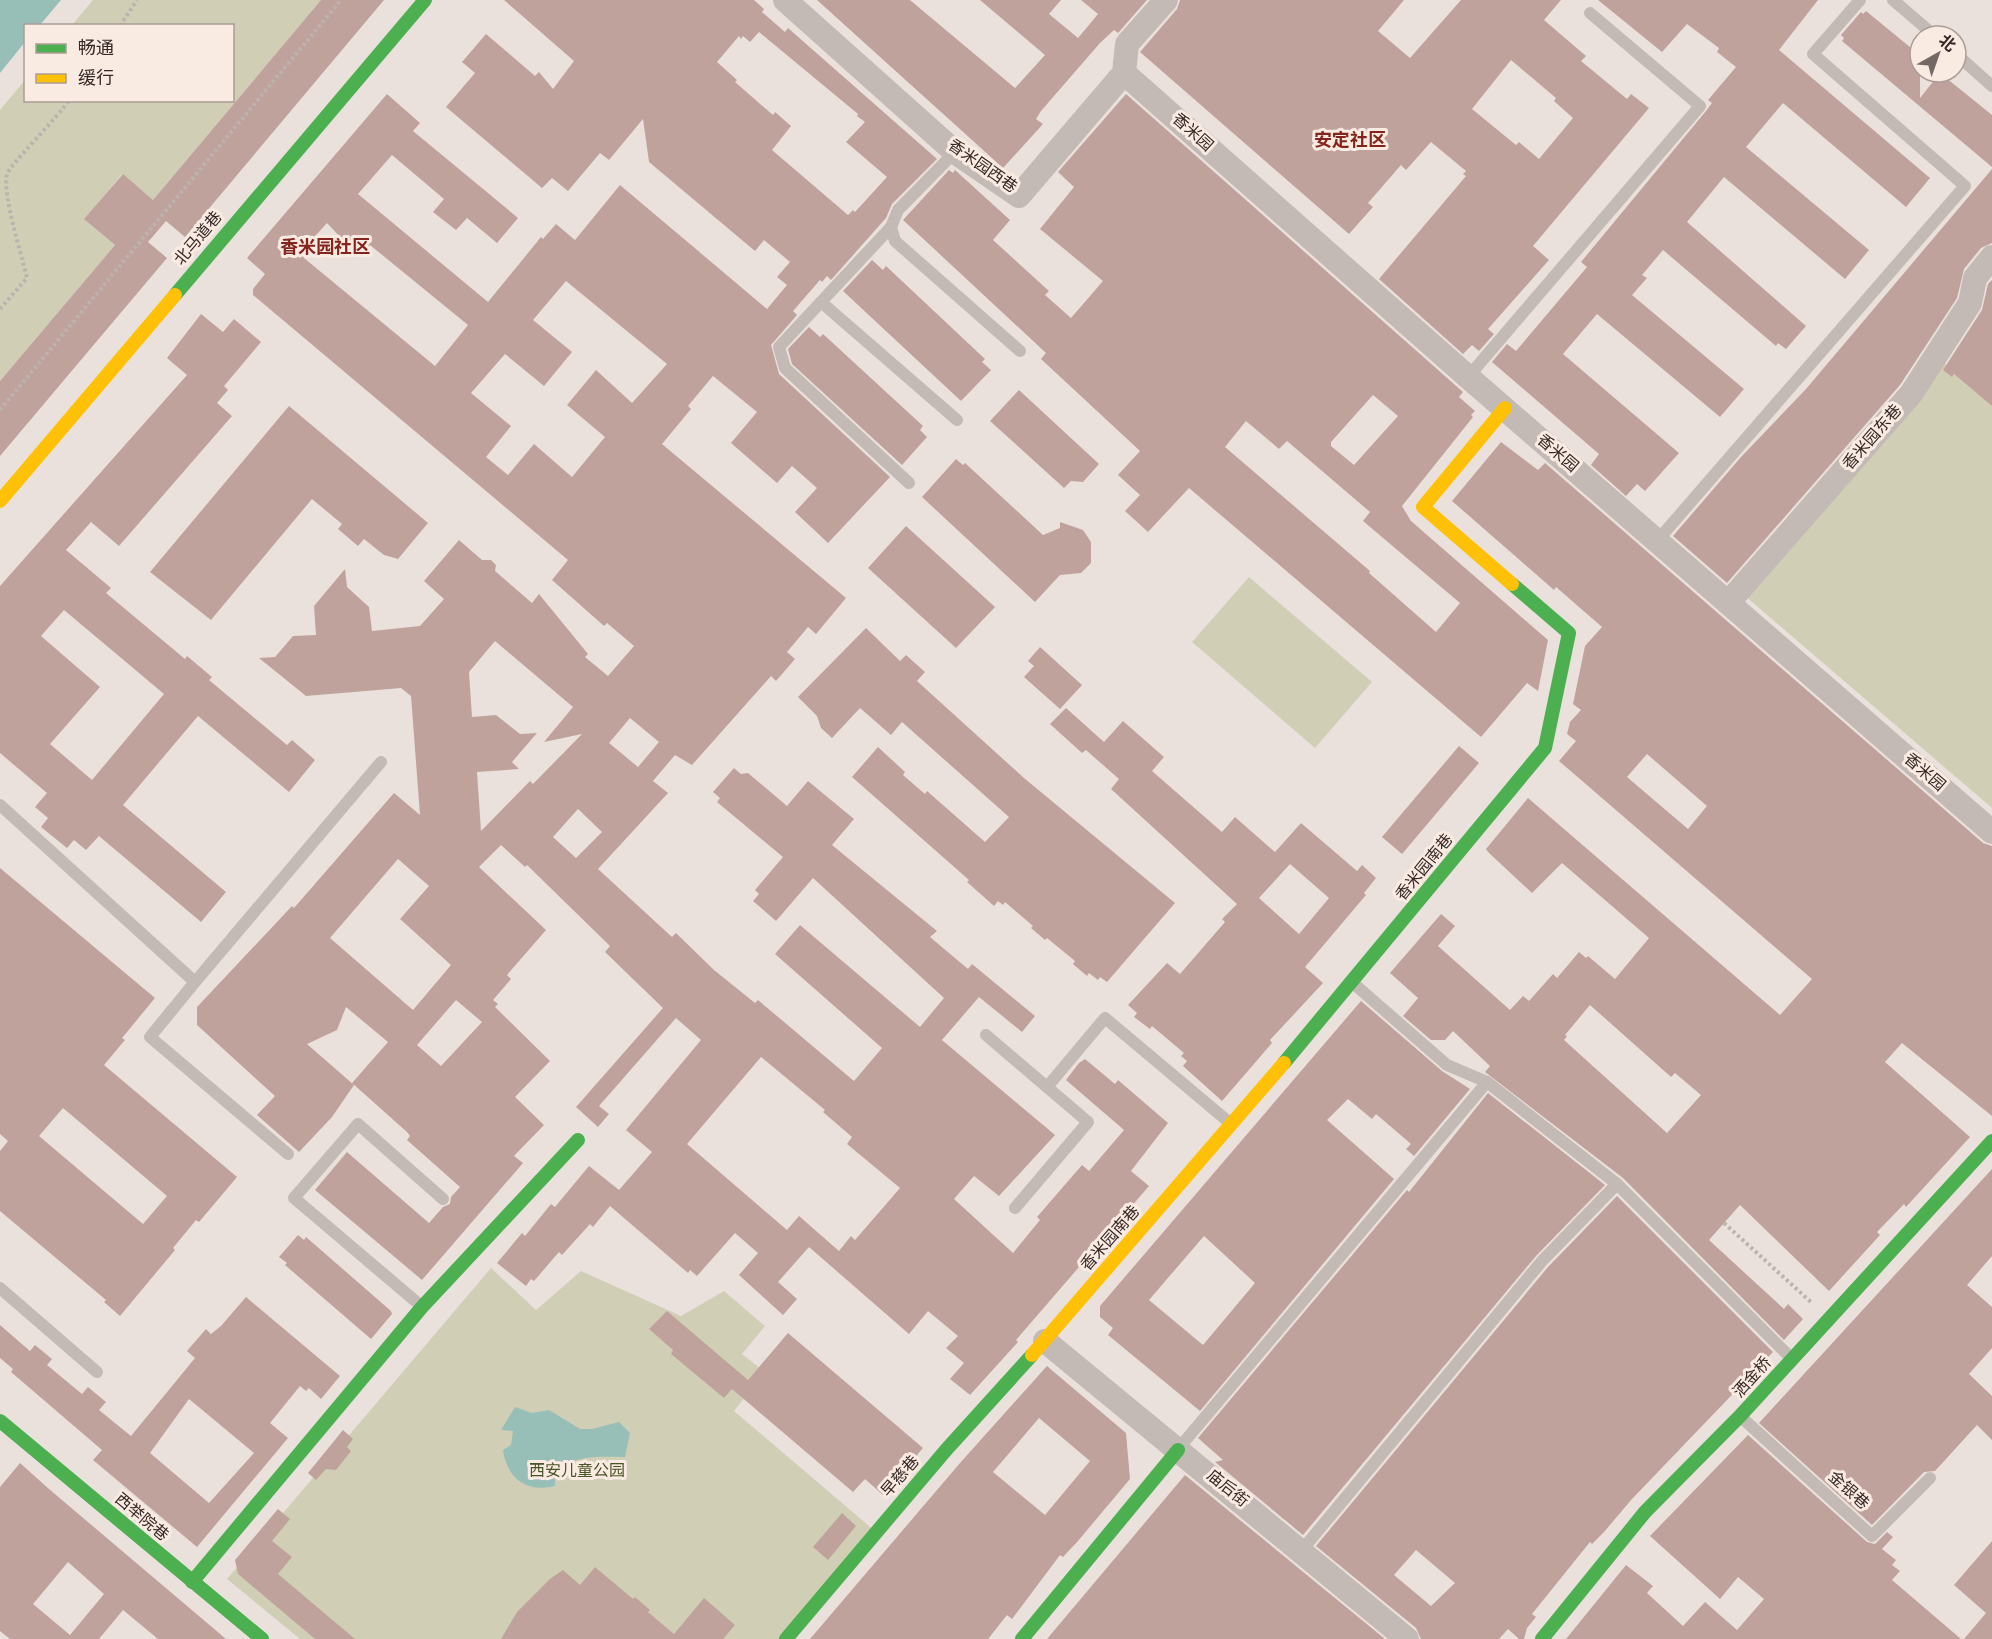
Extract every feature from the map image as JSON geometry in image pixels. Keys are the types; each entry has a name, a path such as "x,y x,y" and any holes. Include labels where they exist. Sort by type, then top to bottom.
{"street":[{"name":"北马道巷","path":"0,501 425,0"},
{"name":"香米园西巷","path":"785,0 955,152 1019,196 1125,73"},
{"path":"1125,73 1127,44 1166,0"},
{"name":"香米园","path":"1125,73 1468,377 1992,832"},
{"name":"香米园东巷","path":"1728,603 1911,394 1970,303 1975,278 1992,257"},
{"name":"香米园南巷","path":"1046,1341 1353,982 1545,748 1569,633 1423,507 1505,408"},
{"path":"192,1582 422,1307 578,1140"},
{"name":"洒金桥","path":"1542,1639 1645,1512 1740,1416 1992,1141"},
{"name":"庙后街","path":"1046,1341 1407,1639"},
{"name":"早慈巷","path":"786,1639 982,1409 1046,1341"},
{"name":"西举院巷","path":"0,1421 262,1639"},
{"path":"1022,1639 1178,1450"}],"lane":[{"path":"1657,541 1965,186 1813,54 1860,0"},
{"path":"1893,0 1921,24"},
{"path":"1468,377 1700,106 1590,13"},
{"path":"1968,65 1992,86"},
{"path":"909,483 785,368 779,347 891,227 898,210 955,152"},
{"path":"891,227 896,241 1020,351"},
{"path":"821,302 957,420"},
{"path":"288,1154 150,1037 381,762"},
{"path":"0,804 195,982"},
{"path":"1353,982 1447,1065 1487,1082 1617,1184 1792,1359"},
{"path":"1047,1087 1105,1018 1231,1124"},
{"path":"986,1035 1088,1122 1015,1208"},
{"path":"1178,1450 1487,1082"},
{"path":"422,1307 294,1198 358,1124 443,1198"},
{"path":"1302,1550 1542,1262 1617,1184"},
{"path":"0,1288 97,1372"},
{"name":"金银巷","path":"1740,1416 1872,1536 1930,1478"}],"path":[{"path":"121,24 138,0"},
{"path":"0,410 341,0"},
{"path":"0,173 7,172 58,118 68,102"},
{"path":"0,309 27,278 6,190 7,172"},
{"path":"1724,1223 1829,1319"}],"green space":[{"path":"93,0 321,0 153,200 122,174 85,219 115,245 0,381 0,110 24,81 24,102 234,102 234,24 73,24"},
{"path":"1942,361 1992,402 1992,808 1738,590"},
{"path":"1249,577 1372,682 1315,748 1192,642"},
{"name":"西安儿童公园","path":"491,1268 536,1310 581,1271 681,1316 724,1291 765,1326 742,1354 765,1372 734,1411 876,1532 786,1639 300,1639 227,1579"}],"water":[{"path":"0,0 61,0 41,24 24,24 24,43 0,73"},
{"path":"515,1407 532,1413 549,1410 580,1429 592,1429 619,1422 630,1433 625,1457 597,1457 570,1462 555,1473 555,1486 536,1487 520,1482 509,1469 503,1450 511,1445 513,1431 501,1430"}],"building":[{"path":"321,0 384,0 185,237 166,221 148,242 167,258 0,456 0,381 115,245 84,219 123,174 153,200"},
{"path":"504,0 754,0 764,9 762,12 785,32 788,28 937,159 892,204 886,218 831,280 827,276 822,282 820,280 793,311 797,315 771,345 779,374 890,477 828,543 795,512 817,488 792,466 777,483 731,443 757,412 713,376 688,406 691,409 662,444 846,598 816,634 808,627 787,652 795,659 776,681 771,676 692,765 675,755 653,781 668,793 598,869 672,937 676,933 714,970 755,1003 758,1000 854,1081 882,1048 775,954 800,925 920,1027 944,998 813,878 776,921 753,901 759,894 755,890 783,857 717,802 720,798 713,792 734,768 741,774 748,773 787,806 808,781 854,819 832,845 937,931 930,937 968,969 972,964 1035,1016 1022,1032 979,997 942,1040 1055,1135 999,1196 974,1176 954,1199 1013,1253 1040,1220 1037,1217 1082,1165 1089,1171 1124,1130 1066,1080 1079,1063 1085,1059 1115,1084 1118,1080 1168,1123 1131,1171 1149,1186 1016,1340 1018,1342 970,1395 950,1379 964,1363 946,1348 958,1336 928,1311 909,1334 809,1247 778,1282 797,1299 783,1315 739,1275 758,1253 735,1233 697,1276 690,1270 688,1273 610,1206 593,1227 590,1224 562,1255 559,1252 534,1281 531,1279 526,1286 497,1263 522,1233 525,1236 551,1204 555,1207 589,1166 619,1190 652,1152 626,1130 701,1040 676,1018 599,1106 609,1114 598,1127 576,1107 663,1008 605,952 610,946 527,865 525,867 501,845 479,867 546,930 507,975 511,979 493,1000 498,1004 495,1007 550,1061 515,1097 544,1125 514,1156 523,1163 422,1280 315,1190 347,1152 429,1223 443,1207 450,1204 451,1197 460,1187 407,1140 410,1136 407,1132 352,1083 388,1042 346,1007 337,1030 307,1044 354,1085 332,1117 299,1152 257,1115 275,1096 197,1025 197,1007 292,906 294,908 394,793 420,815 411,696 401,688 306,696 259,658 275,657 293,636 316,635 314,606 345,569 347,587 369,607 372,631 420,626 444,599 424,581 459,540 482,560 491,560 496,565 495,571 532,603 539,594 588,654 585,657 608,676 634,646 607,623 604,626 552,580 568,560 253,295 253,289 265,274 247,258 387,94 420,123 413,131 518,218 497,243 467,218 456,230 433,212 444,199 392,155 358,194 488,302 541,237 543,239 556,224 575,240 620,185 767,309 787,285 777,277 790,262 764,240 755,251 649,162 643,119 609,160 600,153 568,191 552,178 542,188 446,107 475,73 462,62 486,34 535,76 539,72 553,89 574,61","holes":["759,32 865,122 846,142 887,177 855,212 853,210 848,215 772,150 791,126 775,112 773,115 735,82 737,80 717,62 739,36 741,39 743,36 750,42","327,223 358,256 370,245 468,325 435,366 304,258 311,250 306,246","566,281 667,364 632,403 596,370 567,405 605,437 572,477 534,444 508,475 486,457 511,426 471,393 505,354 544,386 572,352 533,320","495,641 573,707 544,742 582,734 533,784 530,781 481,831 477,772 519,769 512,762 537,733 520,734 496,715 472,717 469,672","630,718 659,742 638,767 609,743","578,809 602,832 576,858 553,837","398,859 429,886 400,919 451,965 413,1010 330,938","456,1000 482,1022 441,1066 417,1045","761,1057 825,1110 823,1112 852,1137 847,1144 900,1188 855,1240 851,1236 839,1251 799,1216 787,1230 687,1144"]},
{"path":"817,0 910,0 1015,88 1045,55 980,0 1061,0 1049,14 1078,38 1098,14 1081,0 1147,0 1118,33 1114,30 1100,43 1041,111 1036,119 1043,124 1003,168"},
{"path":"1180,0 1404,0 1378,31 1410,58 1461,0 1561,0 1544,20 1586,56 1581,61 1627,99 1631,94 1649,108 1533,246 1549,260 1488,329 1494,334 1479,351 1472,345 1463,354 1379,279 1466,176 1463,174 1466,171 1431,142 1406,170 1401,165 1368,203 1373,207 1349,234 1140,52 1177,9","holes":["1511,60 1556,98 1554,101 1573,118 1539,159 1519,142 1516,145 1472,109"]},
{"path":"1598,0 1818,0 1779,50 1930,178 1906,207 1783,103 1746,147 1869,250 1845,279 1724,177 1687,222 1806,326 1786,349 1778,343 1776,346 1663,250 1642,275 1647,278 1632,295 1744,389 1720,417 1597,314 1563,354 1679,453 1645,491 1637,484 1626,496 1591,465 1599,454 1492,362 1507,344 1516,351 1587,267 1581,262 1706,111 1712,103 1708,100 1736,67 1717,52 1719,48 1687,24 1662,52"},
{"path":"1866,11 1908,45 1908,84 1920,84 1920,98 1931,84 1954,84 1992,115 1992,167 1842,41 1844,38 1841,35 1861,12 1863,14"},
{"path":"1126,94 1463,392 1459,397 1475,411 1471,415 1473,417 1402,506 1411,521 1548,640 1538,691 1527,683 1481,737 1189,488 1148,532 1125,511 1140,495 1118,475 1140,451 1041,359 1046,353 903,220 949,170 953,173 955,170 1010,220 993,240 1049,291 1045,295 1071,318 1103,281 1040,229 1074,187 1058,172","holes":["1373,395 1398,416 1354,465 1331,446 1331,442","1246,421 1279,449 1287,441 1370,512 1363,521 1460,603 1436,632 1369,573 1370,571 1225,447"]},
{"path":"1992,169 1992,243 1981,248 1964,269 1957,298 1900,385 1727,583 1673,536 1741,457 1806,389"},
{"path":"872,260 883,270 886,266 985,359 982,362 991,370 961,401 843,291"},
{"path":"1992,280 1992,406 1954,374 1952,377 1943,370 1982,310 1988,284"},
{"path":"201,314 223,332 234,319 261,342 224,386 228,390 217,403 232,416 119,546 91,522 66,550 111,588 106,593 185,659 187,656 212,677 209,680 287,745 292,740 315,760 289,792 198,716 123,805 226,892 201,922 99,836 86,850 74,840 67,848 41,827 48,818 35,807 47,793 0,753 0,586 187,375 167,358","holes":["64,610 164,694 92,780 50,744 100,687 41,636"]},
{"path":"809,327 820,337 823,334 923,426 920,430 927,437 902,465 792,364 788,349"},
{"path":"1019,390 1099,464 1083,482 1071,481 1064,488 990,421"},
{"path":"289,406 428,523 398,559 384,555 364,539 358,546 338,529 342,524 312,499 211,620 150,572"},
{"path":"1501,442 1538,470 1545,463 1983,843 1992,846 1992,1116 1902,1043 1885,1062 1970,1137 1906,1207 1904,1204 1877,1232 1880,1235 1829,1291 1740,1205 1709,1240 1784,1309 1788,1304 1803,1319 1784,1340 1623,1178 1485,1072 1490,1066 1453,1031 1445,1040 1431,1040 1403,1016 1418,998 1390,973 1441,914 1455,926 1438,946 1510,1010 1523,996 1529,1001 1553,974 1557,978 1579,952 1586,958 1588,956 1615,979 1649,938 1562,863 1532,893 1488,852 1486,849 1528,798 1780,1015 1812,979 1559,761 1576,741 1567,734 1570,722 1581,710 1573,704 1585,646 1602,627 1556,587 1554,590 1452,501","holes":["1647,754 1707,806 1688,829 1627,777","1590,1005 1671,1077 1675,1073 1701,1095 1667,1133 1564,1040 1567,1036 1565,1035"]},
{"path":"956,459 963,465 965,463 1043,535 1060,528 1060,522 1083,530 1091,542 1091,563 1081,573 1060,575 1035,602 922,497"},
{"path":"906,526 995,607 956,648 868,568"},
{"path":"866,628 900,661 906,655 925,672 917,681 1024,778 1175,903 1107,982 1100,977 1098,980 1089,973 1087,976 1073,964 1075,961 1047,938 1045,940 1031,928 1033,926 1005,902 1003,905 998,901 994,906 967,882 969,880 852,777 878,747 905,772 903,775 925,794 927,791 985,842 1009,817 902,722 891,735 860,708 832,738 821,728 817,716 798,697"},
{"path":"1040,647 1082,685 1060,709 1024,677 1034,666 1028,661"},
{"path":"1066,708 1104,742 1123,721 1164,757 1152,771 1222,832 1235,817 1275,852 1301,823 1357,871 1362,865 1376,878 1364,893 1366,895 1305,967 1323,983 1270,1040 1272,1043 1222,1101 1183,1066 1187,1061 1181,1056 1184,1053 1152,1026 1150,1029 1134,1017 1137,1013 1128,1005 1167,963 1180,974 1225,922 1222,919 1237,904 1111,789 1119,779 1086,750 1082,753 1050,724","holes":["1290,864 1329,898 1299,934 1259,898"]},
{"path":"1459,746 1479,763 1402,854 1382,837"},
{"path":"0,868 155,998 122,1038 125,1040 104,1065 237,1177 199,1222 196,1220 173,1248 175,1250 120,1316 104,1302 106,1300 0,1211 0,1151 8,1141 0,1134","holes":["63,1108 167,1196 143,1224 39,1136"]},
{"path":"1361,1001 1442,1071 1470,1089 1414,1156 1406,1149 1411,1144 1376,1114 1372,1119 1348,1099 1327,1120 1394,1179 1200,1411 1108,1335 1113,1328 1100,1317 1100,1306","holes":["1204,1236 1255,1283 1203,1345 1149,1300"]},
{"path":"1488,1093 1605,1185 1536,1256 1303,1535 1215,1462 1223,1460 1198,1438 1407,1190 1409,1192"},
{"path":"1992,1169 1992,1256 1967,1285 1992,1307 1992,1348 1969,1374 1992,1396 1992,1440 1977,1425 1935,1471 1924,1472 1872,1525 1759,1423"},
{"path":"1617,1196 1773,1352 1632,1499 1604,1532 1592,1544 1590,1542 1532,1614 1536,1617 1527,1628 1524,1639 1519,1639 1508,1629 1499,1639 1421,1639 1416,1628 1316,1546 1548,1267","holes":["1416,1550 1455,1583 1431,1606 1394,1575"]},
{"path":"298,1235 304,1240 306,1237 391,1311 392,1314 371,1339 285,1265 287,1263 279,1257"},
{"path":"246,1297 340,1376 321,1399 309,1388 306,1391 300,1386 270,1423 288,1438 197,1547 93,1460 102,1450 11,1372 13,1369 0,1358 0,1325 30,1351 35,1345 52,1359 47,1365 82,1394 88,1387 106,1402 99,1410 131,1436 195,1358 187,1351 206,1329 211,1334","holes":["189,1399 254,1453 209,1503 150,1453"]},
{"path":"667,1311 748,1380 788,1333 923,1448 883,1495 865,1479 853,1492 732,1389 724,1398 671,1354 673,1350 649,1329"},
{"path":"1047,1366 1126,1433 1130,1479 1078,1541 1063,1557 1060,1555 1012,1619 1007,1615 988,1639 810,1639 960,1463","holes":["1039,1418 1090,1461 1045,1515 993,1472"]},
{"path":"343,1430 353,1439 347,1447 351,1451 336,1470 326,1469 316,1480 308,1473"},
{"path":"1748,1435 1867,1542 1875,1544 1887,1532 1893,1537 1882,1549 1896,1560 1892,1565 1900,1571 1892,1580 1961,1639 1566,1639 1626,1565 1653,1586 1647,1593 1683,1626 1705,1602 1737,1630 1764,1599 1738,1577 1720,1599 1650,1536"},
{"path":"20,1463 226,1639 158,1639 123,1610 99,1639 10,1639 0,1631 0,1487","holes":["68,1562 104,1594 70,1635 33,1604"]},
{"path":"1185,1475 1385,1639 1047,1639"},
{"path":"278,1509 290,1519 272,1541 292,1557 278,1574 355,1639 315,1639 238,1574 235,1560"},
{"path":"842,1513 856,1526 828,1560 813,1547"},
{"path":"1992,1541 1992,1639 1964,1639 1986,1613 1954,1585"},
{"path":"595,1567 633,1599 635,1597 650,1610 648,1612 674,1634 704,1598 735,1625 723,1639 501,1639 517,1612 550,1579 563,1570 580,1585"}],"traffic: fast":[{"path":"175,295 425,0"},
{"path":"1284,1063 1545,748 1569,633 1512,584"},
{"path":"192,1582 422,1307 578,1140"},
{"path":"1542,1639 1645,1512 1740,1416 1992,1141"},
{"path":"786,1639 946,1450 1032,1355"},
{"path":"0,1421 262,1639"},
{"path":"1022,1639 1178,1450"}],"traffic: slow":[{"path":"0,501 175,295"},
{"path":"1505,408 1423,507 1512,584"},
{"path":"1032,1355 1284,1063"}],"district":[{"name":"安定社区","path":"1350,141"},
{"name":"香米园社区","path":"325,248"}]}
